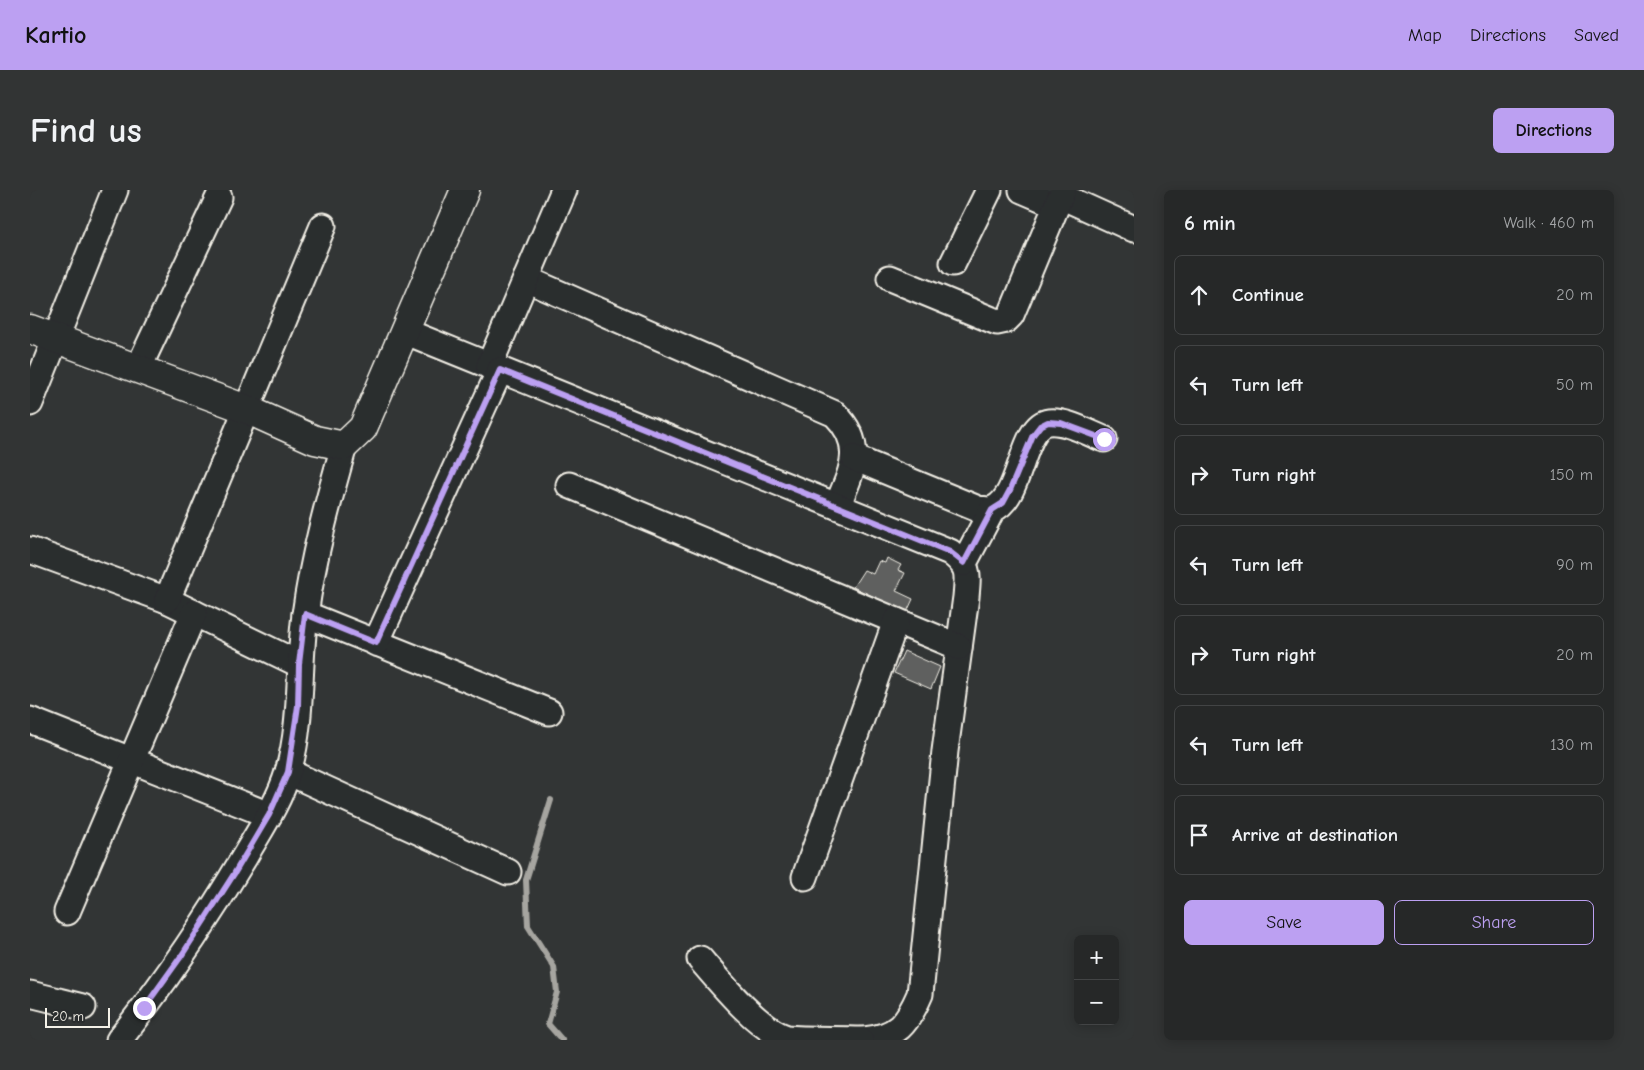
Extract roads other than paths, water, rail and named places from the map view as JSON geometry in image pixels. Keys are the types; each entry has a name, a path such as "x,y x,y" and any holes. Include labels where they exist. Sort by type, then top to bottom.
{"street":[{"path":"30,403 115,190"},
{"path":"119,1040 182,955 269,815 288,772 298,706 299,664 305,614 316,546 344,446 363,428 465,190"},
{"path":"376,643 495,368 526,279 564,190"},
{"path":"954,263 989,190"},
{"path":"1022,190 1060,197 1134,229"},
{"path":"138,369 219,197"},
{"path":"890,278 997,322 1006,320 1011,315 1060,197"},
{"path":"167,600 322,226"},
{"path":"526,279 835,414 847,426 852,441 854,458 852,472 837,506"},
{"path":"30,329 246,409 315,440 344,446"},
{"path":"404,331 950,552 964,563 968,575 945,751 920,994 912,1013 900,1029 880,1038 862,1040 787,1038 772,1030 740,1004 700,959"},
{"path":"964,563 992,510 1003,503 1033,435 1040,426 1048,422 1061,423 1104,439"},
{"path":"854,458 978,509 992,510"},
{"path":"569,485 959,647"},
{"path":"30,550 167,600 299,664"},
{"path":"67,912 194,613"},
{"path":"305,614 549,712"},
{"path":"805,877 896,621"},
{"path":"30,720 269,815"},
{"path":"288,772 508,872"},
{"path":"30,994 83,1007"}],"waterway":[{"path":"551,800 526,880 528,926 554,967 557,992 548,1024 562,1040"}]}
